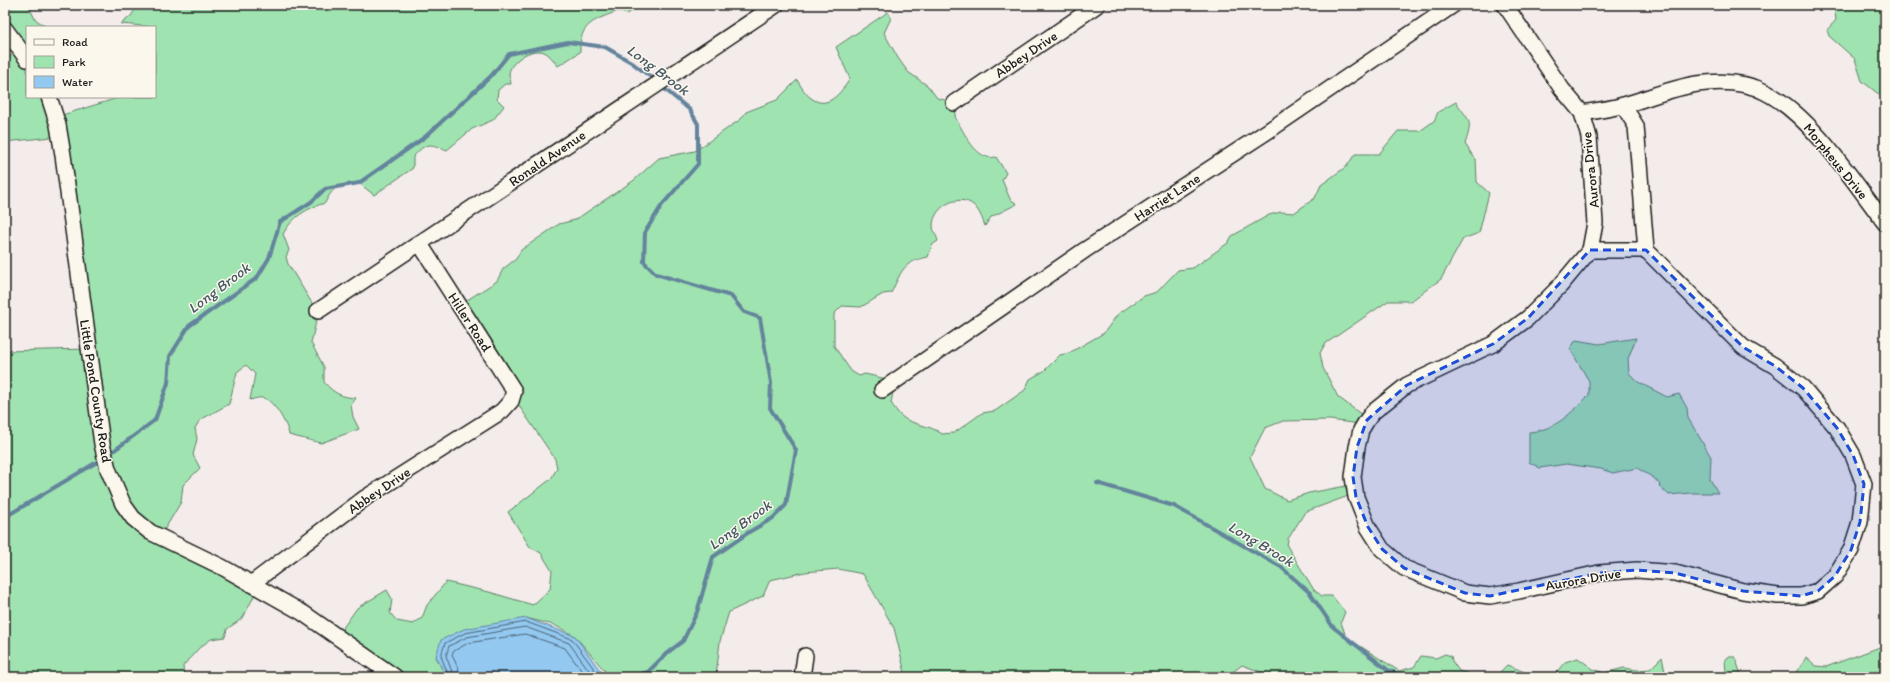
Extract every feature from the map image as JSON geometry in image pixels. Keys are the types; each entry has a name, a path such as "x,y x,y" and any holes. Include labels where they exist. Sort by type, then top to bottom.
{"street":[{"name":"Ronald Avenue","path":"318,311 776,5"},
{"name":"Abbey Drive","path":"954,103 1097,5"},
{"name":"Harriet Lane","path":"882,390 1085,250 1268,132 1453,5"},
{"path":"1505,5 1562,90 1582,113"},
{"path":"5,29 26,58"},
{"name":"Morpheus Drive","path":"1623,105 1672,89 1697,84 1721,82 1740,84 1765,92 1789,108 1809,126 1885,223"},
{"name":"Little Pond County Road","path":"49,98 58,125 63,155 102,444 114,488 123,504 133,518 150,532 222,568 303,613 395,677"},
{"path":"1590,250 1646,250 1636,126 1623,105"},
{"name":"Aurora Drive","path":"1623,105 1582,113 1589,136 1595,223 1590,250 1560,286 1528,318 1493,344 1408,385 1373,412 1361,430 1356,447 1353,477 1360,508 1368,528 1382,550 1404,568 1432,581 1464,593 1490,596 1599,573 1637,570 1675,573 1743,591 1778,596 1801,596 1818,591 1835,576 1851,550 1860,522 1864,484 1853,455 1837,428 1803,388 1775,366 1743,347 1646,250"},
{"name":"Hiller Road","path":"420,244 514,390 511,401"},
{"name":"Abbey Drive","path":"251,584 365,498 502,411 511,401"},
{"path":"802,677 805,656"}],"highlighted area":[{"path":"1590,250 1646,250 1743,347 1775,366 1803,388 1837,428 1853,455 1864,484 1860,522 1851,550 1835,576 1818,591 1801,596 1743,591 1675,573 1637,570 1599,573 1490,596 1465,593 1404,568 1382,549 1368,527 1356,497 1353,477 1357,447 1367,420 1407,385 1493,344 1528,318"}],"green space":[{"path":"5,5 28,5 35,19 45,26 26,26 26,98 50,98 59,116 118,98 156,98 156,26 121,24 131,16 138,5 642,5 627,14 618,11 602,17 590,24 582,35 580,52 558,66 550,56 542,51 530,52 520,58 510,70 509,74 511,84 505,84 498,90 497,99 504,106 493,120 472,129 447,150 432,145 425,146 413,157 413,168 374,195 359,183 342,185 334,189 325,203 301,214 295,218 287,228 283,234 289,250 286,257 288,264 318,313 311,343 324,367 324,382 338,394 356,398 351,405 353,417 359,429 321,443 289,435 283,419 267,399 256,398 250,400 255,374 246,365 237,372 229,404 200,420 195,428 197,439 193,455 200,468 183,485 181,502 163,532 258,588 243,618 227,629 225,637 211,639 199,648 183,666 184,677 5,677 5,351 89,349 61,136 5,142 5,62 19,47 5,24"},
{"path":"1834,5 1885,5 1885,99 1862,81 1855,59 1829,36 1827,30 1836,20"},
{"path":"888,12 891,18 884,33 898,58 908,72 928,86 937,98 957,103 955,117 967,138 982,155 996,157 1006,173 1002,180 1010,199 1017,204 991,217 985,226 977,209 971,203 957,200 943,206 934,218 933,228 938,241 932,245 928,257 919,259 908,265 901,273 891,293 883,294 861,307 842,306 834,314 834,346 851,371 859,376 865,374 895,381 891,403 901,416 911,422 932,428 942,434 954,433 982,413 995,411 1025,390 1030,379 1044,371 1060,355 1069,353 1104,333 1117,315 1144,296 1157,292 1178,270 1193,268 1228,243 1232,236 1269,215 1281,212 1294,213 1315,198 1321,185 1347,166 1355,154 1379,154 1398,131 1420,131 1434,121 1438,112 1456,102 1469,122 1469,130 1465,144 1476,159 1477,182 1489,193 1479,233 1463,239 1441,279 1411,301 1388,301 1325,344 1320,353 1323,368 1338,397 1370,421 1367,425 1330,420 1283,421 1265,428 1250,457 1265,489 1287,500 1309,493 1357,484 1359,492 1305,512 1288,539 1287,546 1314,590 1322,596 1332,596 1345,612 1341,622 1346,637 1399,671 1414,667 1421,656 1436,658 1445,654 1451,656 1452,661 1459,671 1481,677 1275,677 1242,665 1226,677 906,677 894,628 863,574 838,569 805,572 770,580 763,596 729,612 720,641 716,677 610,677 575,636 554,625 526,618 436,657 446,677 402,677 340,632 357,608 387,590 392,599 390,613 397,621 413,624 422,618 427,605 446,582 489,592 533,605 550,589 552,571 541,553 530,547 508,512 551,479 557,468 555,459 513,397 464,302 497,281 503,269 516,259 521,250 559,224 575,220 633,181 659,158 695,151 741,119 746,112 777,100 797,80 803,90 811,98 817,101 823,102 834,98 850,79 836,47"},
{"path":"1636,338 1628,359 1629,373 1638,382 1667,397 1679,394 1687,408 1688,418 1711,457 1710,479 1718,493 1669,495 1659,486 1660,485 1654,478 1637,468 1613,473 1601,469 1566,464 1540,468 1529,462 1529,432 1539,431 1562,420 1589,395 1589,381 1570,349 1576,340 1599,344"},
{"path":"1885,643 1885,677 1792,677 1807,658 1816,666 1826,667 1880,647"},
{"path":"1662,657 1666,677 1495,677 1507,665 1527,673 1555,674 1565,662 1578,658 1593,669 1604,673 1624,668 1637,670 1650,669"},
{"path":"1728,657 1735,657 1741,675 1746,677 1720,677 1726,671 1725,661"}],"water":[{"path":"526,618 575,636 605,677 446,677 436,656 441,640 464,629"}],"waterway":[{"name":"Long Brook","path":"108,455 155,420 168,383 170,356 189,326 257,278 269,258 280,222 311,202 325,189 359,183 425,137 491,76 509,54 568,42 605,47 631,62 656,81"},
{"name":"Long Brook","path":"629,677 648,672 667,653 683,641 697,612 713,557 749,532 773,518 786,505 796,450 770,408 771,383 760,318 744,312 731,296 656,274 644,262 645,232 662,205 698,164 698,124 690,110 661,86"},
{"name":"Long Brook","path":"5,517 102,459"},
{"name":"Long Brook","path":"1097,483 1174,506 1281,567 1310,593 1333,627 1388,670 1406,677"}]}
